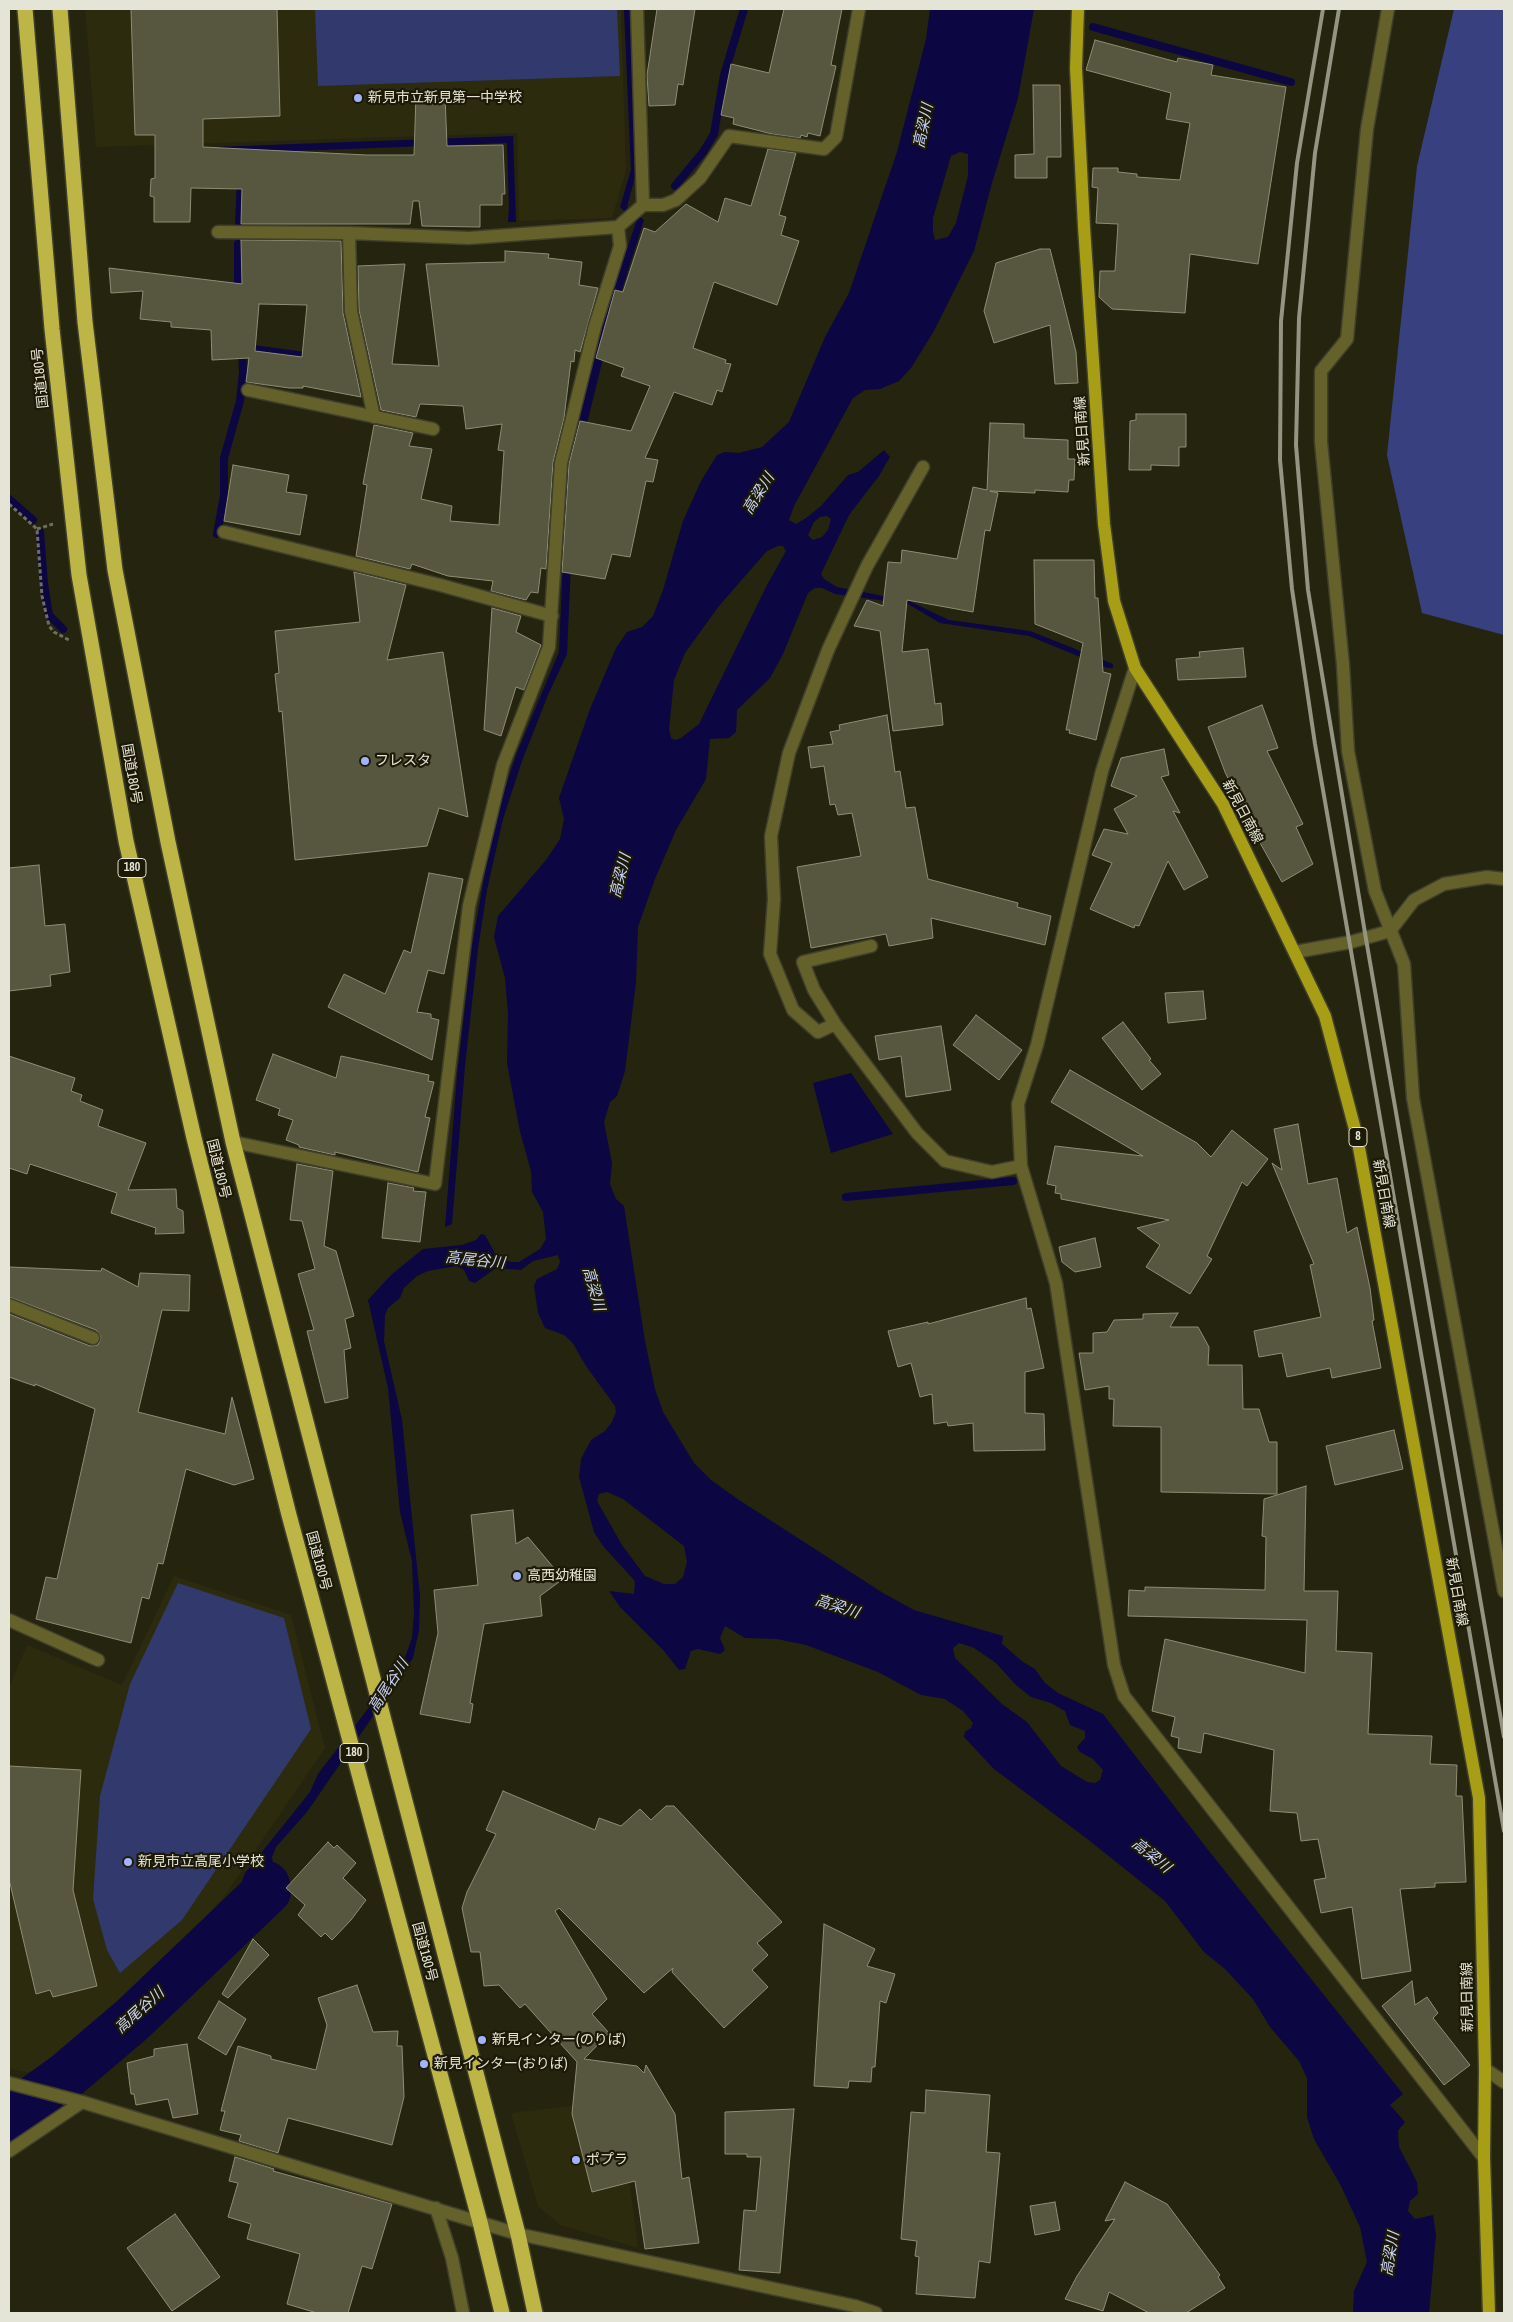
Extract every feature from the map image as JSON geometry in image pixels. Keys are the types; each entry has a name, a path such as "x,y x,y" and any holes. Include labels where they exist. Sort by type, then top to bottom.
{"highway":[{"name":"国道180号","path":"25,9 52,328 80,576 126,841 196,1148 287,1505 480,2222 502,2313"},
{"name":"国道180号","path":"60,9 85,322 115,570 168,842 233,1142 518,2234 535,2313"}],"main road":[{"name":"新見日南線","path":"1078,9 1076,68 1084,227 1104,524 1114,601 1135,668 1223,804 1296,952 1325,1016 1357,1137 1479,1798 1485,2069 1484,2158 1489,2313"}],"street":[{"path":"637,9 643,205"},
{"path":"218,232 350,233 469,238 618,227 643,205 663,204 676,200 700,178 729,136 824,148 836,137 858,9"},
{"path":"1388,9 1367,130 1347,339 1321,371 1321,442 1342,665 1348,752 1375,891 1404,964 1413,1098 1504,1591"},
{"path":"233,1142 435,1184 469,906 503,765 549,647 561,463 595,326 620,246 618,227"},
{"path":"350,233 351,311 374,417"},
{"path":"248,390 433,429"},
{"path":"835,1024 818,1032 793,1010 770,954 774,899 771,836 789,753 828,650 867,566 923,467"},
{"path":"224,532 440,585 552,616"},
{"path":"1135,668 1102,771 1038,1045 1018,1104 1021,1166 1056,1284 1114,1665 1124,1696 1484,2158"},
{"path":"1296,952 1351,942 1390,931 1414,900 1444,884 1487,877 1504,880"},
{"path":"871,946 803,962 814,990 835,1024 917,1134 945,1161 992,1172 1021,1166"},
{"path":"9,1304 93,1338"},
{"path":"9,1620 98,1660"},
{"path":"1485,2069 1504,2082"},
{"path":"13,2084 82,2102 518,2234 846,2304 876,2313"},
{"path":"9,2150 82,2102"},
{"path":"436,2208 452,2258 463,2313"}],"path":[{"path":"9,504 37,529 42,596 49,626 54,632 72,641"},
{"path":"37,529 55,523"}],"shaded area":[{"name":"新見市立新見第一中学校","path":"85,9 621,9 626,171 612,218 519,221 517,133 96,147"},
{"path":"315,9 617,9 620,76 318,86"},
{"path":"1454,9 1504,9 1504,635 1422,613 1387,455 1417,166"},
{"name":"新見市立高尾小学校","path":"174,1576 291,1615 325,1748 223,1898 117,2016 44,2075 9,2069 9,1687 27,1645 122,1685"},
{"path":"178,1583 284,1618 311,1729 182,1920 120,1973 107,1950 93,1899 100,1796 130,1684"},
{"name":"ポプラ","path":"619,2100 638,2248 560,2225 538,2206 511,2113"}],"water":[{"path":"624,9 630,9 636,173 627,207 644,220 613,318 575,472 567,654 548,695 522,761 503,819 487,890 478,949 465,1066 452,1224 445,1227 457,1076 472,946 484,878 496,817 516,755 559,652 567,474 586,387 606,313 636,222 620,207 631,170"},
{"name":"高梁川","path":"930,9 1034,9 1018,98 974,251 934,331 911,368 899,381 880,389 865,390 853,398 794,506 789,520 796,524 806,518 821,506 848,475 858,472 884,450 890,457 879,476 849,515 821,574 824,579 837,587 909,601 949,620 1030,631 1113,664 1113,668 1107,668 1029,636 940,623 908,604 835,594 822,588 815,588 808,593 783,654 770,678 737,710 736,732 729,738 710,739 706,779 676,830 655,879 638,927 636,982 625,1071 617,1096 610,1102 604,1122 612,1163 610,1184 616,1199 624,1206 645,1341 655,1389 663,1412 694,1463 711,1480 883,1593 914,1610 1003,1636 1002,1644 1023,1662 1035,1669 1045,1683 1058,1693 1103,1714 1205,1846 1403,2094 1390,2105 1405,2122 1398,2131 1399,2147 1417,2182 1418,2194 1410,2201 1408,2211 1415,2219 1433,2215 1436,2235 1429,2313 1353,2313 1354,2291 1367,2262 1360,2227 1341,2186 1314,2139 1307,2117 1307,2078 1299,2061 1270,2027 1253,1999 1225,1969 1204,1952 1165,1901 1086,1838 994,1769 964,1737 965,1732 971,1728 973,1723 963,1711 945,1699 921,1695 878,1672 806,1645 777,1639 745,1638 725,1626 720,1638 725,1650 720,1654 698,1649 691,1651 685,1669 679,1670 664,1651 620,1607 609,1591 634,1594 635,1581 603,1546 594,1532 579,1477 581,1459 591,1440 605,1431 612,1422 616,1412 615,1406 586,1366 572,1342 564,1335 545,1328 538,1313 534,1286 537,1279 557,1269 560,1262 558,1255 533,1261 521,1270 496,1268 475,1283 469,1281 464,1270 457,1266 428,1271 417,1276 404,1288 400,1298 388,1308 385,1315 384,1341 402,1420 420,1596 419,1630 413,1658 307,1812 276,1847 272,1857 277,1890 230,1936 213,1927 253,1893 258,1883 262,1852 310,1792 318,1774 403,1663 412,1638 414,1614 412,1561 400,1512 388,1388 368,1300 391,1275 423,1249 462,1245 476,1240 481,1234 485,1235 497,1257 511,1262 519,1262 540,1249 546,1239 543,1212 532,1192 531,1171 520,1132 507,1063 508,1013 505,978 494,937 498,916 546,860 560,839 564,819 559,798 590,709 616,648 627,632 642,627 653,616 663,590 683,521 701,481 717,455 725,452 739,453 762,447 789,422 825,337 849,293 897,152 926,39","holes":["960,152 968,154 968,176 956,223 948,237 935,240 933,218 951,156","827,516 831,519 828,530 822,537 813,540 808,535 814,522 820,517","778,546 783,546 786,551 767,585 699,724 681,738 675,740 671,738 669,729 674,680 685,653 719,606 767,551","607,1492 623,1499 684,1546 687,1562 683,1577 675,1584 664,1584 645,1576 622,1545 597,1501 599,1494","959,1643 974,1648 996,1663 1016,1685 1031,1697 1051,1703 1065,1711 1070,1725 1085,1731 1085,1738 1077,1747 1080,1752 1093,1759 1103,1770 1100,1780 1095,1783 1087,1782 1061,1766 1027,1722 1002,1704 955,1658 953,1648"]},
{"path":"513,136 516,222 508,222 507,143 160,156 160,149"},
{"path":"851,1073 893,1134 831,1153 813,1083"}],"building":[{"path":"131,9 277,9 280,116 203,119 203,147 367,155 414,155 416,96 445,96 447,146 503,145 505,194 502,194 502,205 480,205 480,227 422,226 419,201 413,201 410,224 241,224 242,189 191,188 190,222 154,222 154,197 150,196 151,179 155,178 155,135 135,135"},
{"path":"657,9 695,9 683,85 678,84 675,105 649,106 647,75"},
{"path":"784,9 842,9 831,65 836,66 820,136 808,133 807,137 801,135 800,138 772,134 733,124 734,118 721,115 731,64 769,73"},
{"path":"1095,40 1177,62 1178,58 1213,65 1211,75 1286,87 1258,264 1190,254 1185,313 1112,309 1099,297 1100,271 1115,271 1118,224 1096,223 1098,188 1092,187 1093,168 1118,168 1118,172 1137,174 1137,177 1180,180 1190,123 1166,119 1171,93 1086,70"},
{"path":"1033,85 1060,85 1061,157 1047,157 1047,178 1015,178 1015,155 1034,154"},
{"path":"768,149 796,153 779,215 786,217 781,235 799,241 777,305 714,282 693,348 726,360 725,363 731,364 722,392 717,390 712,405 674,392 645,458 658,460 653,482 646,481 630,557 612,554 605,579 562,572 569,464 580,421 631,431 650,386 621,376 624,368 596,358 615,290 623,292 644,228 655,232 686,204 718,222 725,198 751,206"},
{"path":"241,240 341,241 343,313 361,397 303,386 303,388 289,388 246,382 249,358 212,360 211,330 171,327 171,322 140,319 143,291 111,293 109,268 242,284","holes":["259,304 307,305 302,357 255,351"]},
{"path":"1040,249 1050,249 1076,352 1078,383 1055,384 1050,325 994,343 984,311 996,263"},
{"path":"505,251 549,254 548,258 582,262 579,285 598,288 580,352 575,350 574,362 571,361 564,418 553,462 546,569 541,568 538,593 531,592 526,600 491,591 493,581 448,576 412,564 410,569 356,556 367,485 363,484 374,425 413,433 409,446 432,449 421,499 452,506 450,521 499,525 504,451 498,450 502,424 466,429 463,406 420,404 416,417 381,410 359,310 358,266 405,264 392,364 439,366 426,264 505,262"},
{"path":"1136,414 1186,414 1186,447 1179,447 1179,466 1151,465 1151,470 1129,470 1130,421 1136,420"},
{"path":"990,423 1024,424 1024,438 1068,440 1068,459 1075,459 1074,480 1069,480 1068,492 1035,490 1035,493 990,491 998,493 990,531 985,530 973,612 907,600 902,652 928,649 935,704 941,703 943,725 893,731 880,631 854,626 867,600 883,606 888,562 901,563 902,550 957,559 973,487 987,490"},
{"path":"233,465 289,475 286,492 307,495 300,535 224,521"},
{"path":"1034,560 1094,560 1095,598 1098,598 1103,672 1111,674 1096,740 1069,733 1070,730 1066,730 1083,643 1035,624"},
{"path":"354,572 406,585 387,660 443,652 468,817 439,808 427,846 295,860 282,711 279,712 275,674 279,673 275,631 360,622"},
{"path":"492,608 521,616 516,632 541,645 524,690 516,687 501,736 484,730"},
{"path":"1243,648 1246,677 1178,680 1176,659 1200,657 1199,652"},
{"path":"1262,705 1278,748 1267,751 1303,824 1296,827 1313,864 1282,882 1250,825 1225,772 1208,727"},
{"path":"887,715 895,772 900,771 906,808 915,807 928,879 1018,903 1017,907 1051,916 1045,945 931,918 933,938 889,946 886,934 811,948 797,867 861,856 852,813 838,815 835,804 830,805 824,766 811,768 808,747 833,744 830,732 840,730 839,725"},
{"path":"1164,749 1169,775 1161,777 1180,813 1173,811 1208,877 1184,890 1168,861 1139,926 1135,925 1134,928 1090,909 1112,863 1092,855 1104,829 1128,834 1114,809 1137,796 1111,786 1121,758"},
{"path":"39,865 45,926 65,924 70,972 50,975 51,986 9,991 9,868"},
{"path":"429,873 463,879 444,974 428,970 417,1012 431,1014 431,1018 439,1020 432,1060 328,1007 344,974 385,994 404,950 411,953"},
{"path":"1203,991 1206,1019 1168,1023 1165,993"},
{"path":"976,1015 1022,1050 999,1080 953,1045"},
{"path":"1123,1022 1161,1074 1142,1090 1102,1038"},
{"path":"941,1026 951,1090 906,1097 901,1056 879,1060 875,1036"},
{"path":"273,1054 336,1078 341,1056 429,1075 428,1081 434,1082 425,1117 430,1118 418,1172 335,1152 335,1155 299,1147 299,1145 286,1140 293,1120 278,1115 280,1109 256,1100"},
{"path":"9,1056 75,1078 71,1091 82,1095 80,1101 103,1110 98,1126 146,1143 128,1190 176,1189 177,1208 183,1211 184,1233 155,1234 156,1228 111,1213 117,1193 30,1164 27,1174 9,1168"},
{"path":"1070,1070 1197,1143 1211,1157 1232,1130 1268,1159 1247,1186 1242,1182 1207,1256 1212,1259 1190,1294 1146,1267 1160,1245 1137,1228 1169,1220 1061,1199 1061,1194 1055,1193 1056,1186 1047,1184 1055,1146 1143,1156 1051,1102"},
{"path":"1298,1124 1308,1184 1337,1178 1347,1233 1357,1227 1370,1288 1374,1320 1372,1321 1381,1368 1332,1378 1330,1368 1287,1377 1282,1353 1259,1357 1254,1331 1321,1317 1310,1265 1314,1264 1272,1163 1282,1170 1274,1129"},
{"path":"297,1164 333,1171 324,1246 336,1251 354,1316 345,1319 351,1348 344,1350 348,1398 325,1403 307,1331 314,1330 298,1274 315,1269 302,1221 290,1220"},
{"path":"388,1183 414,1188 413,1191 426,1192 420,1242 382,1238"},
{"path":"1095,1238 1101,1267 1075,1272 1062,1262 1059,1247"},
{"path":"9,1267 101,1271 102,1268 138,1287 140,1273 190,1275 189,1311 162,1310 138,1412 225,1434 232,1397 254,1479 234,1485 186,1469 163,1564 158,1563 149,1599 142,1597 131,1643 36,1619 46,1577 57,1579 95,1409 35,1384 35,1386 9,1377 9,1314 90,1346 98,1345 101,1337 96,1330 9,1297"},
{"path":"1026,1298 1027,1309 1031,1308 1044,1368 1025,1372 1025,1413 1044,1414 1045,1450 974,1451 973,1423 948,1426 947,1422 934,1424 932,1394 920,1397 911,1363 898,1367 888,1331 928,1322 928,1324"},
{"path":"1178,1313 1170,1327 1198,1327 1209,1347 1208,1365 1242,1365 1243,1409 1259,1409 1269,1442 1277,1442 1277,1494 1161,1492 1161,1427 1113,1426 1114,1399 1109,1399 1109,1386 1085,1390 1079,1353 1093,1353 1093,1333 1107,1332 1114,1320 1143,1319 1143,1314"},
{"path":"1394,1430 1403,1469 1335,1485 1326,1446"},
{"path":"1306,1486 1304,1591 1338,1591 1336,1651 1372,1653 1368,1734 1432,1736 1430,1764 1457,1765 1456,1796 1462,1796 1466,1882 1435,1883 1435,1887 1400,1889 1411,1971 1362,1979 1352,1907 1321,1913 1314,1880 1326,1878 1318,1839 1301,1841 1297,1813 1270,1811 1274,1750 1204,1733 1201,1753 1178,1748 1179,1738 1171,1736 1175,1717 1152,1711 1165,1639 1305,1673 1307,1620 1128,1616 1129,1590 1145,1591 1145,1587 1265,1590 1266,1537 1262,1536 1264,1499"},
{"path":"513,1510 516,1544 528,1537 563,1579 540,1596 542,1616 484,1624 470,1703 473,1704 470,1723 420,1714 438,1633 434,1590 478,1585 471,1515"},
{"path":"9,1766 81,1770 73,1890 97,1986 53,1997 50,1990 36,1994 9,1879"},
{"path":"503,1791 595,1830 599,1818 621,1826 640,1809 651,1820 666,1806 674,1806 782,1922 757,1943 768,1955 752,1970 768,1987 724,2028 672,1972 673,1968 644,1993 559,1908 555,1911 607,1999 592,2014 609,2033 584,2059 637,2066 644,2073 646,2065 675,2114 682,2179 689,2177 699,2243 645,2249 635,2181 592,2192 572,2114 577,2062 525,2004 520,2008 499,1985 484,1986 480,1952 471,1952 462,1908 467,1892 496,1834 486,1830"},
{"path":"328,1842 334,1848 337,1845 356,1863 343,1878 366,1900 351,1920 332,1940 325,1933 321,1937 298,1915 305,1905 286,1888"},
{"path":"824,1924 875,1949 867,1966 895,1974 886,2003 880,2001 875,2067 872,2067 871,2082 849,2081 848,2088 814,2086"},
{"path":"253,1939 269,1955 228,1998 222,1994"},
{"path":"1412,1981 1415,2005 1427,1997 1438,2013 1433,2018 1470,2065 1444,2085 1382,2006"},
{"path":"357,1985 373,2032 398,2031 397,2046 402,2046 404,2097 392,2145 288,2118 278,2153 239,2141 241,2135 220,2130 225,2111 221,2111 238,2046 271,2056 271,2059 316,2070 327,2025 318,1998"},
{"path":"219,2001 246,2019 226,2055 198,2038"},
{"path":"187,2044 198,2114 173,2118 168,2099 136,2105 134,2094 131,2094 127,2063 154,2056 154,2049"},
{"path":"926,2090 990,2095 986,2152 1000,2153 990,2263 979,2261 975,2298 916,2294 919,2257 915,2256 917,2241 901,2239 911,2112 925,2113"},
{"path":"794,2109 780,2273 739,2270 744,2210 756,2211 761,2157 747,2157 747,2154 725,2154 725,2112"},
{"path":"235,2157 274,2169 273,2171 392,2204 372,2269 362,2266 348,2313 317,2313 287,2304 300,2254 247,2239 251,2224 228,2217 238,2183 229,2181"},
{"path":"1125,2182 1167,2204 1220,2275 1218,2277 1225,2288 1186,2313 1149,2313 1109,2292 1103,2311 1065,2299 1077,2276 1115,2219 1105,2221"},
{"path":"1055,2202 1060,2230 1035,2235 1030,2206"},
{"path":"175,2214 220,2277 172,2311 127,2248"}],"waterway":[{"path":"675,186 703,152 714,134 724,75 744,9"},
{"path":"1093,27 1291,82"},
{"path":"239,225 241,180"},
{"path":"238,244 238,293"},
{"path":"246,348 312,357"},
{"path":"217,534 224,496 224,458 240,401 243,372 242,349"},
{"path":"9,499 33,520"},
{"path":"40,532 44,584 49,615 63,629"},
{"path":"846,1197 1013,1181"},
{"name":"高尾谷川","path":"9,2117 66,2076 133,2019 267,1891 266,1885"}],"railway":[{"path":"1323,9 1297,163 1281,321 1280,460 1292,589 1315,744 1504,1831"},
{"path":"1339,9 1315,153 1299,318 1296,445 1308,590 1366,939 1504,1737"}],"place":[{"name":"新見市立新見第一中学校","path":"358,98"},
{"name":"フレスタ","path":"365,761"},
{"name":"高西幼稚園","path":"517,1576"},
{"name":"新見市立高尾小学校","path":"128,1862"},
{"name":"新見インター(のりば)","path":"482,2040"},
{"name":"新見インター(おりば)","path":"424,2064"},
{"name":"ポプラ","path":"576,2160"}]}
